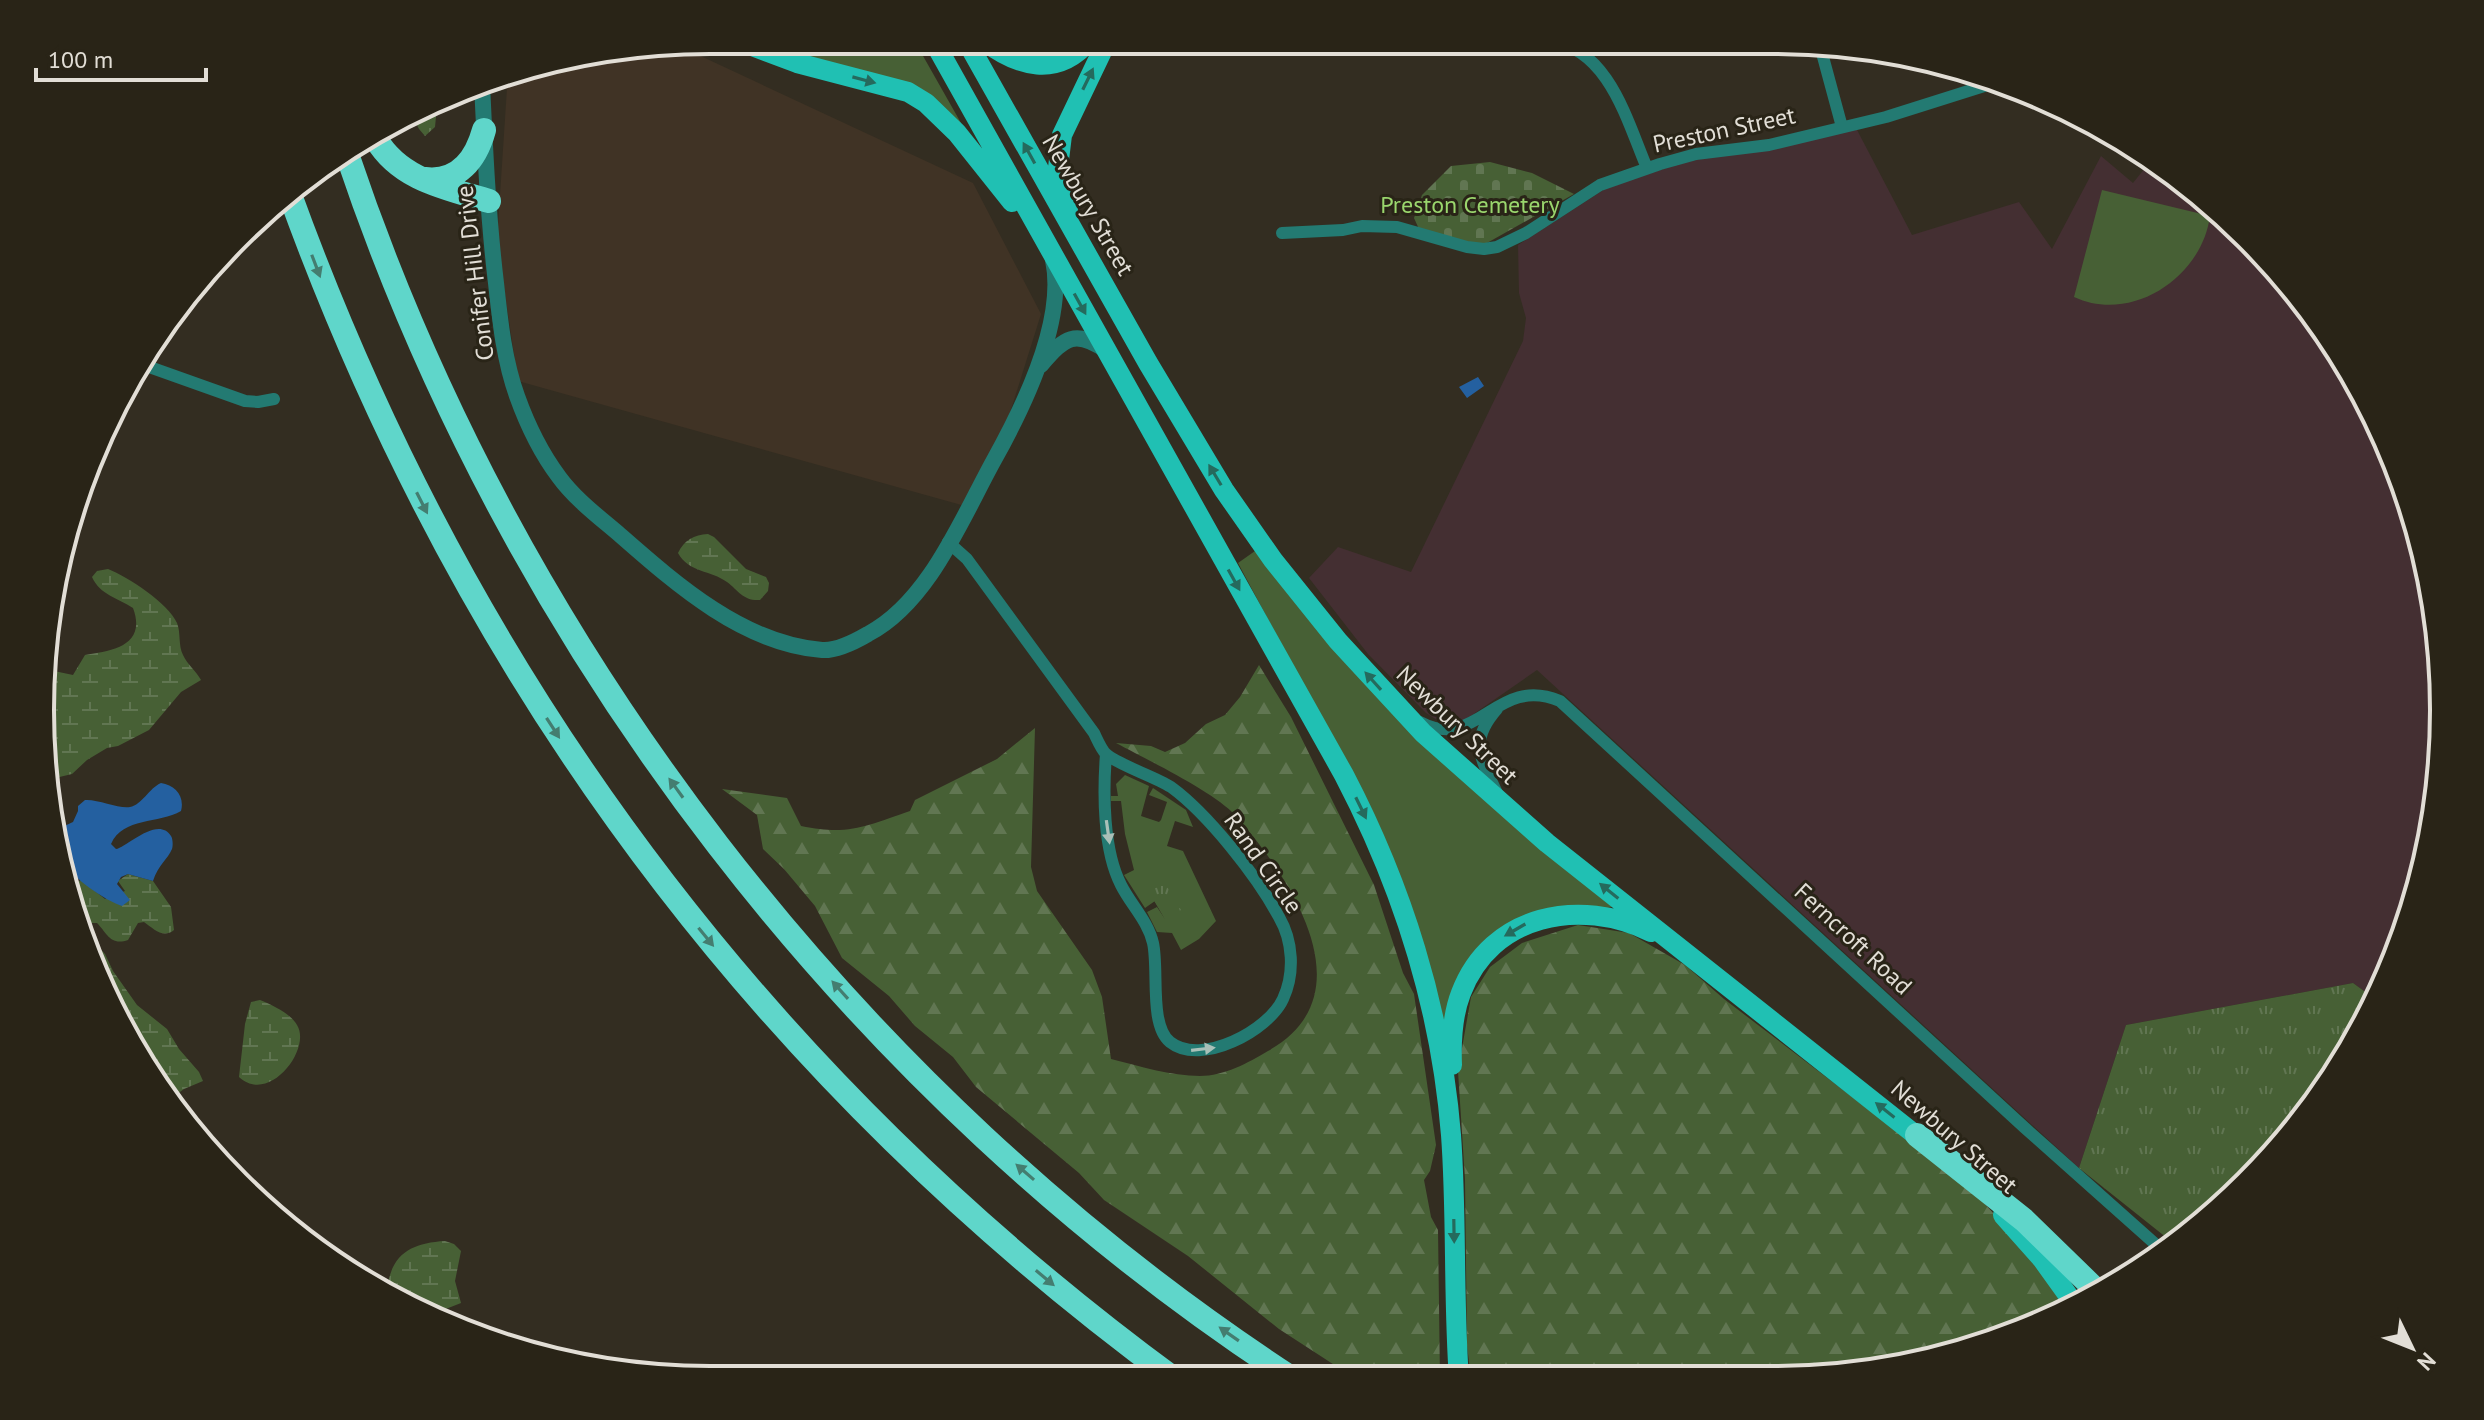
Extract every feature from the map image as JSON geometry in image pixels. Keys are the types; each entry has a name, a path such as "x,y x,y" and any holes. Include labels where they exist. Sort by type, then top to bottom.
{"highway":[{"path":"421,178 443,179 464,168 474,157 484,130"},
{"path":"380,143 401,168 489,201"},
{"path":"350,162 413,324 504,512 545,587 611,693 716,842 861,1012 989,1140 1148,1275 1277,1366"},
{"path":"294,204 351,351 425,507 501,645 602,801 698,928 821,1069 943,1189 1148,1366"},
{"path":"1917,1135 2024,1220 2090,1284"},
{"path":"1072,1301 1157,1366"}],"main road":[{"path":"773,54 908,92 926,103 957,133 1051,250"},
{"path":"941,54 1339,767 1379,849 1411,936 1430,1004 1443,1069 1452,1154"},
{"name":"Newbury Street","path":"974,54 1148,363 1243,518 1312,610 1403,713 1500,803 1917,1135 2012,1224 2068,1296"},
{"path":"1003,54 1039,64 1067,60 1074,54"},
{"path":"1074,233 1062,187 1058,151 1070,116 1101,54"},
{"path":"1459,1366 1452,1040 1456,1009 1476,963 1500,938 1532,921 1571,914 1598,916 1641,927 1691,957"}],"street":[{"path":"1584,54 1612,89 1647,168"},
{"path":"1823,56 1842,127"},
{"name":"Preston Street","path":"1282,233 1362,226 1397,227 1467,247 1497,247 1526,233 1600,185 1647,168 1696,154 1769,145 1886,117 1980,87"},
{"name":"Conifer Hill Drive","path":"483,95 503,341 516,393 533,433 558,476 571,491 657,568 704,603 749,628 796,647 826,651 869,634 902,609 933,571 967,515 1012,428 1037,369 1055,295 1051,250"},
{"name":"Conifer Hill Drive","path":"1037,369 1053,350 1075,337 1084,337 1107,351"},
{"path":"151,368 245,401 274,399"},
{"path":"948,542 967,559 1094,733 1106,754"},
{"name":"Ferncroft Road","path":"1403,713 1434,729 1450,731 1468,725 1522,695 1538,694 1560,701 2154,1243"},
{"path":"1500,803 1481,760 1479,744 1486,723 1502,704"},
{"name":"Rand Circle","path":"1106,754 1168,786 1189,803 1225,841 1279,915 1284,927 1291,962 1289,983 1283,998 1261,1024 1224,1045 1205,1051 1191,1051 1171,1042 1162,1032 1157,1019 1157,970 1153,942 1141,916 1121,886 1112,860 1105,811 1106,754"}],"shaded area":[{"path":"697,54 973,183 1041,314 1004,432 965,506 518,381 497,241 507,86 582,67 667,55"},
{"path":"1856,128 1912,235 2019,202 2052,249 2101,156 2133,183 2144,169 2207,217 2267,277 2342,382 2380,459 2408,540 2417,582 2429,667 2430,710 2429,753 2417,838 2408,880 2380,961 2366,992 2353,983 2126,1025 2079,1168 1537,670 1465,720 1445,725 1426,713 1368,654 1309,578 1338,547 1411,572 1523,341 1526,318 1519,293 1518,245 1608,187 1681,163"}],"green space":[{"path":"794,54 922,54 961,123 959,125 954,119"},
{"path":"436,115 435,127 425,136 416,124"},
{"name":"Preston Cemetery","path":"1490,162 1532,173 1574,194 1471,252 1419,229 1414,218 1422,195 1451,166"},
{"path":"2102,190 2204,215 2209,219 2194,258 2179,276 2161,290 2119,304 2096,304 2074,297"},
{"path":"708,534 746,569 766,577 768,591 760,600 745,597 721,578 694,568 678,553 686,542"},
{"path":"1255,551 1612,907 1505,929 1446,1029 1302,683 1238,563"},
{"path":"108,569 126,578 165,607 177,623 183,655 201,680 181,692 149,730 118,746 107,748 72,774 58,777 55,671 73,675 85,655 116,648 131,639 135,631 133,608 95,583 92,577 97,571"},
{"path":"1259,665 1291,717 1374,885 1403,973 1414,994 1436,1145 1430,1171 1424,1180 1431,1217 1438,1230 1440,1366 1336,1366 1279,1329 1188,1256 1104,1200 1079,1173 976,1087 953,1057 915,1026 889,996 842,958 815,906 763,849 757,815 722,789 787,798 801,826 832,830 857,828 910,811 915,800 997,759 1035,728 1031,867 1037,891 1092,970 1102,997 1111,1059 1178,1074 1218,1074 1260,1056 1298,1027 1313,999 1317,967 1310,934 1296,901 1277,870 1235,815 1196,786 1116,743 1151,746 1165,752 1185,743 1206,724 1225,715"},
{"path":"1125,775 1149,786 1141,816 1161,820 1167,802 1149,795 1153,788 1186,810 1193,827 1175,821 1167,846 1183,851 1216,921 1199,939 1181,950 1172,933 1157,932 1147,912 1157,907 1165,919 1155,901 1145,908 1124,875 1134,870 1121,801 1111,801 1111,796 1118,796 1116,784"},
{"path":"128,874 153,881 171,907 174,930 166,934 144,922 138,923 128,940 117,941 110,938 97,923 90,923 77,883 81,880 105,899 125,891 118,881"},
{"path":"1160,875 1181,910 1165,919 1144,884"},
{"path":"1578,925 1629,933 1685,965 1983,1202 2032,1255 2063,1298 2025,1316 1944,1344 1817,1365 1469,1366 1465,1179 1458,1071 1471,997 1490,967 1522,943"},
{"path":"99,948 137,1005 167,1029 199,1072 203,1081 179,1093 142,1038"},
{"path":"2353,983 2366,992 2319,1074 2267,1143 2207,1203 2165,1236 2079,1168 2126,1025"},
{"path":"260,1000 290,1017 300,1035 293,1059 285,1070 263,1084 251,1084 239,1077 245,1024 251,1002"},
{"path":"445,1241 461,1251 455,1281 461,1303 445,1309 389,1281 393,1268 404,1253 433,1242"}],"water":[{"path":"1478,377 1484,386 1467,398 1459,387"},
{"path":"161,783 171,786 182,801 181,811 124,829 111,844 116,849 158,829 165,830 171,836 172,849 153,881 128,874 121,877 117,884 130,900 122,906 89,888 75,875 65,826 73,822 78,806 85,800 130,807"}]}
